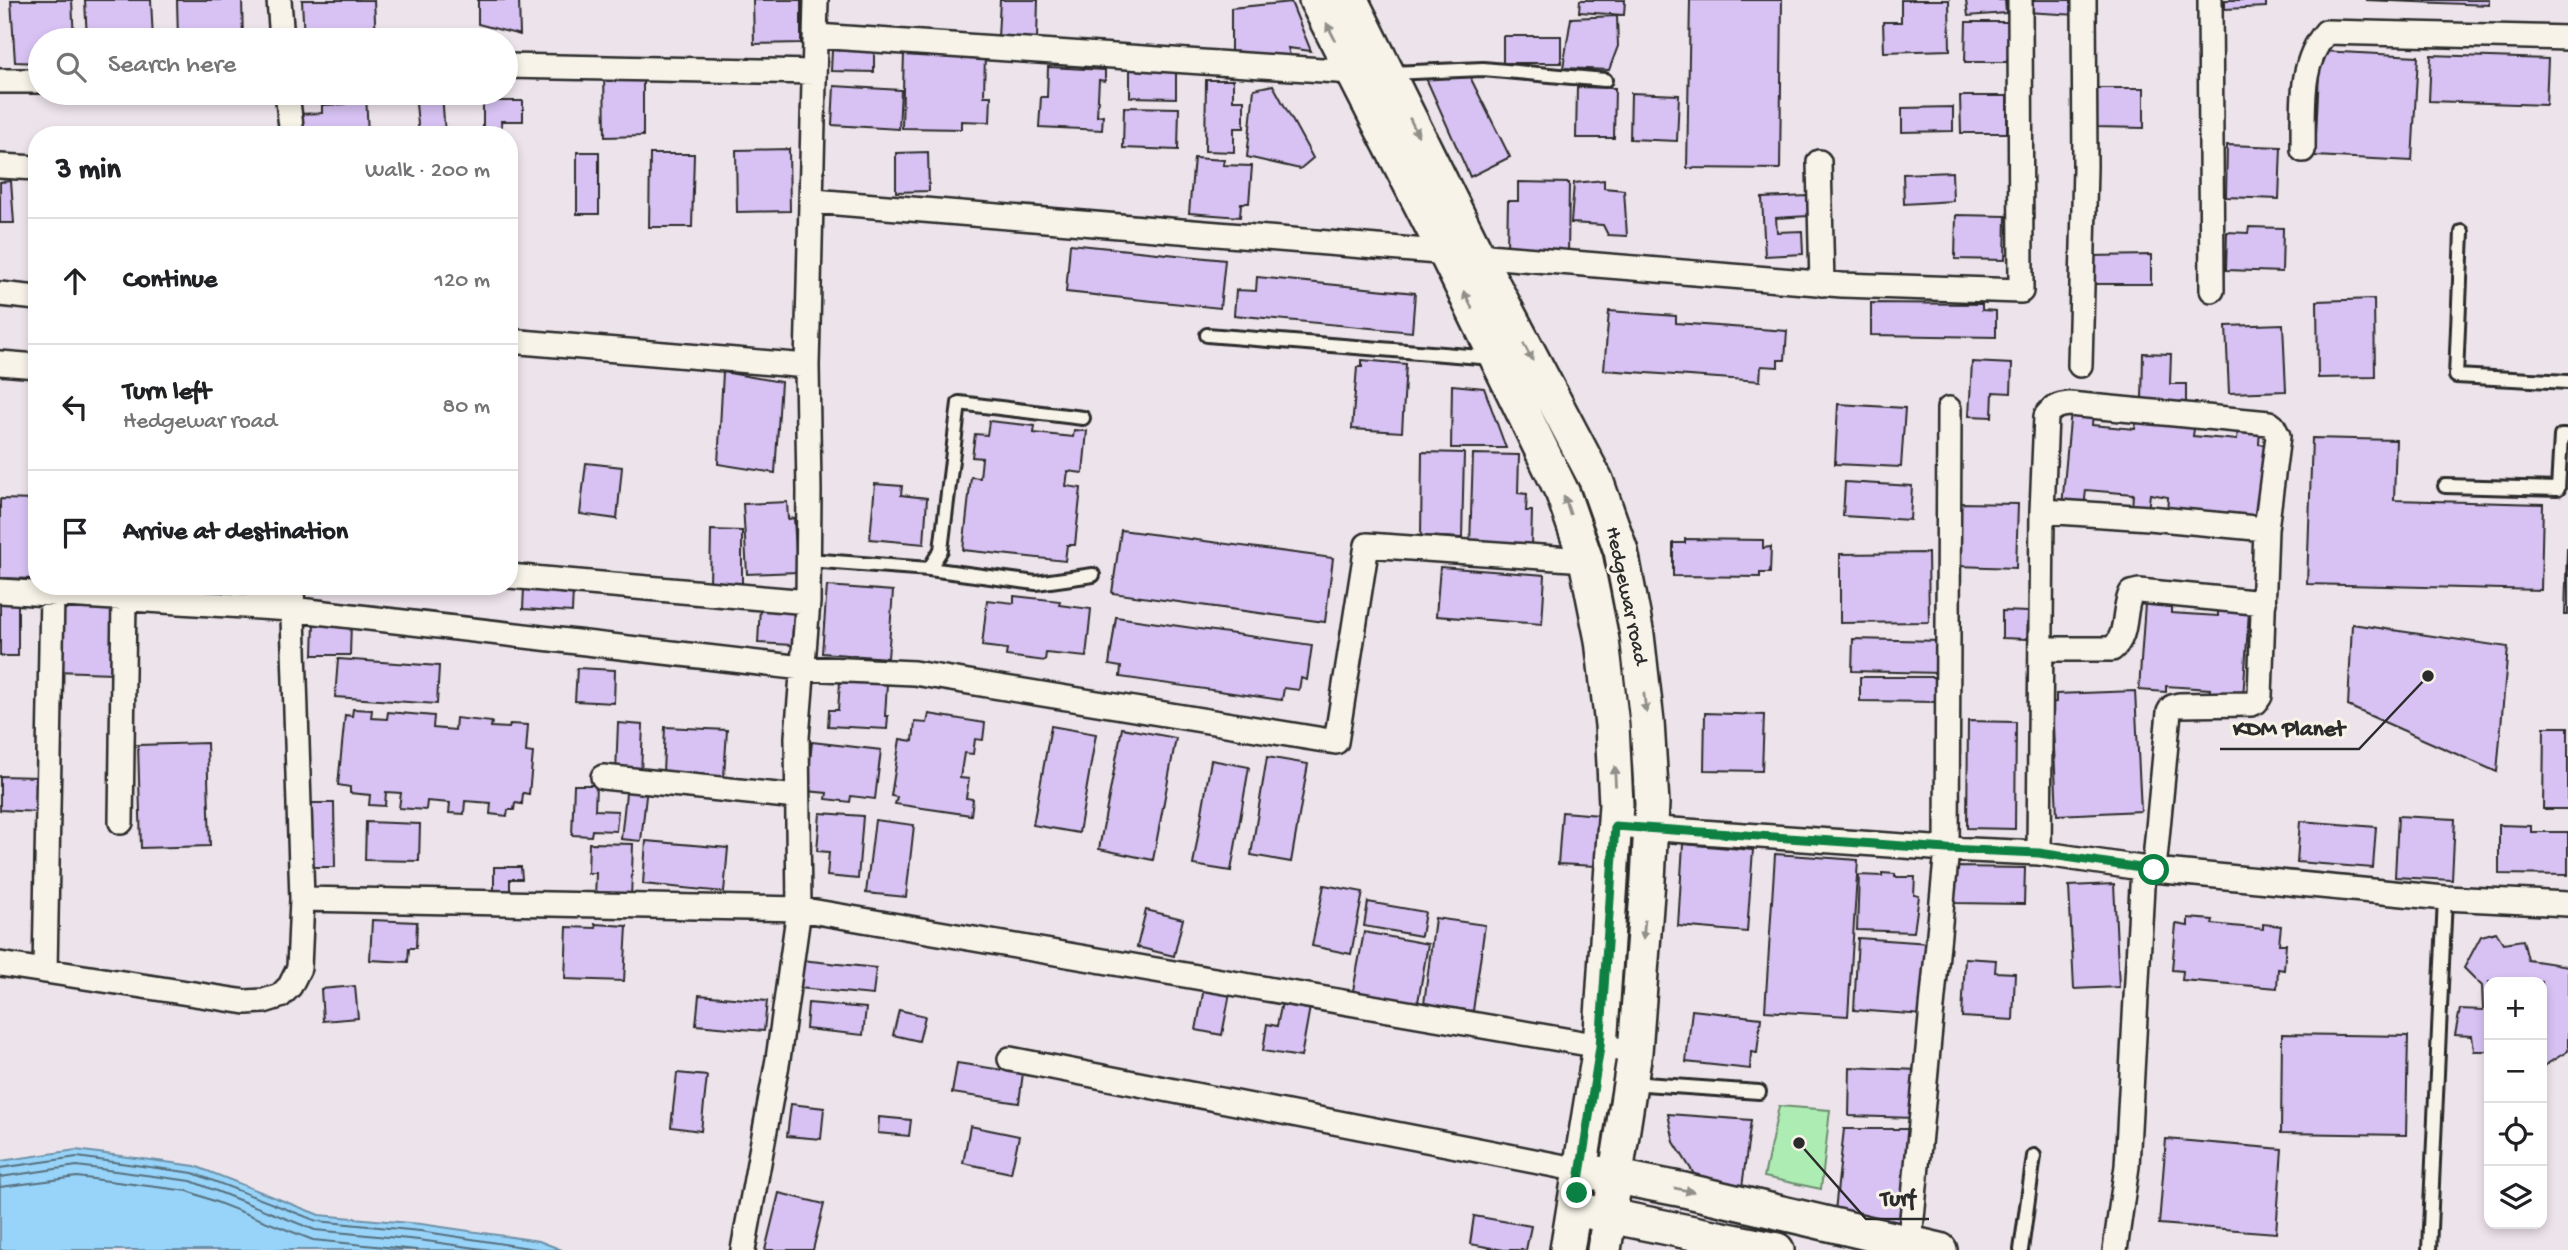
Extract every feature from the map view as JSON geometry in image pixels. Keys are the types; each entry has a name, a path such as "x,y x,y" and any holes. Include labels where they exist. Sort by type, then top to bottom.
{"main road":[{"name":"Hedgewar road","path":"1315,0 1445,253 1563,494 1586,560 1602,640 1612,725 1615,826 1600,1047 1567,1250"},
{"name":"Hedgewar road","path":"1351,0 1478,256 1596,480 1620,551 1637,635 1647,722 1651,828 1632,1067 1604,1250"},
{"path":"1580,1170 1617,1176 1920,1247"},
{"path":"1574,1209 1777,1250"}],"street":[{"path":"279,0 281,28"},
{"path":"743,1250 778,1059 799,909 797,737 808,602 807,366 816,0"},
{"path":"813,201 1822,284 2021,290 2020,0"},
{"path":"2080,365 2085,167 2084,0"},
{"path":"2210,0 2212,290"},
{"path":"2303,150 2305,74 2316,44 2326,32 2568,38"},
{"path":"816,36 1352,72"},
{"path":"518,66 814,72"},
{"path":"0,81 28,81"},
{"path":"288,105 291,126"},
{"path":"1819,162 1822,284"},
{"path":"0,166 28,168"},
{"path":"0,294 28,297"},
{"path":"518,342 807,366"},
{"path":"0,363 28,365"},
{"path":"2039,853 2042,512 2046,415 2059,405 2070,404 2269,423 2278,436 2266,529 2260,696 2256,702 2241,705 2179,705 2172,707 2169,712 2149,869 2127,1166 2115,1250"},
{"path":"1920,1247 1947,849 1950,409"},
{"path":"2042,512 2150,518 2266,529"},
{"path":"66,595 291,609 802,668 914,673 1336,742 1367,545 1586,560"},
{"path":"518,577 808,602"},
{"path":"0,591 28,593"},
{"path":"2041,649 2112,649 2120,643 2123,634 2126,603 2131,593 2139,591 2264,603"},
{"path":"45,971 51,595"},
{"path":"0,964 246,1002 272,999 280,996 290,986 299,968 302,899 292,595"},
{"path":"121,822 124,599"},
{"path":"603,777 797,797"},
{"path":"1615,826 2039,853 2149,869 2445,898 2568,904"},
{"path":"302,899 799,909 1600,1047 1632,1067"},
{"path":"1010,1059 1580,1170"}],"lane":[{"path":"1387,73 1483,69 1605,80"},
{"path":"2462,232 2456,376 2568,382"},
{"path":"1207,335 1497,359"},
{"path":"929,569 941,550 959,403 1083,418"},
{"path":"2445,486 2558,489 2561,436 2568,436"},
{"path":"808,560 929,569 1036,583 1093,575"},
{"path":"2429,1250 2445,898"},
{"path":"1632,1067 1759,1092"},
{"path":"2021,1250 2034,1156"}],"green space":[{"path":"1779,1106 1830,1110 1821,1189 1764,1177"}],"water":[{"path":"76,1150 195,1166 319,1215 421,1224 539,1241 562,1250 0,1250 0,1161"}],"building":[{"path":"11,0 72,0 73,28 28,28 28,63 15,62"},
{"path":"85,0 151,0 152,28 86,28"},
{"path":"177,0 242,0 243,28 178,28"},
{"path":"302,0 374,0 375,28 303,28"},
{"path":"478,0 519,0 520,35 518,28 493,28 478,24"},
{"path":"753,0 801,0 801,43 754,44"},
{"path":"1000,0 1038,0 1037,39 998,37"},
{"path":"1580,0 1625,0 1624,15 1579,12"},
{"path":"1690,0 1782,0 1780,169 1687,168"},
{"path":"1901,0 1949,0 1950,50 1884,52 1883,22 1901,22"},
{"path":"1966,0 2005,0 2006,13 1968,16"},
{"path":"2026,0 2079,0 2078,15 2025,12"},
{"path":"2225,0 2266,0 2266,7 2225,9"},
{"path":"2365,0 2489,0 2489,5"},
{"path":"1291,2 1311,51 1288,48 1291,59 1231,57 1231,8"},
{"path":"1617,16 1618,46 1609,70 1563,68 1571,18"},
{"path":"1966,22 2011,22 2011,62 1965,62"},
{"path":"1503,36 1561,36 1561,63 1503,63"},
{"path":"832,50 874,51 874,72 831,71"},
{"path":"2320,51 2418,56 2412,161 2315,156"},
{"path":"904,52 985,53 984,96 991,96 990,122 961,121 961,129 902,128"},
{"path":"2431,55 2548,59 2546,105 2429,101"},
{"path":"1176,63 1176,98 1130,97 1130,68"},
{"path":"1048,67 1105,70 1105,81 1099,80 1097,116 1103,115 1102,130 1039,127 1041,97 1047,97"},
{"path":"604,70 643,70 643,136 605,137"},
{"path":"1469,75 1510,157 1470,177 1425,76"},
{"path":"1206,80 1233,80 1233,100 1244,100 1244,128 1234,128 1234,152 1205,151"},
{"path":"1273,85 1313,158 1300,169 1247,157 1254,89"},
{"path":"834,86 901,90 899,129 832,125"},
{"path":"1577,87 1615,88 1614,138 1576,138"},
{"path":"2096,88 2144,88 2144,128 2095,127"},
{"path":"1631,93 1679,95 1677,141 1630,139"},
{"path":"1960,96 2007,96 2007,133 1961,133"},
{"path":"518,101 523,101 523,121 501,121 501,126 483,126 483,105 518,105"},
{"path":"322,105 367,105 368,126 299,126 299,114 322,113"},
{"path":"416,105 443,105 444,126 418,126"},
{"path":"1124,107 1179,108 1178,150 1123,148"},
{"path":"1953,107 1953,131 1902,132 1902,108"},
{"path":"2227,145 2281,147 2279,199 2226,197"},
{"path":"789,149 790,211 737,212 736,150"},
{"path":"577,152 599,152 599,214 577,214"},
{"path":"928,152 929,191 896,192 896,153"},
{"path":"650,154 694,154 692,227 649,227"},
{"path":"1194,158 1224,160 1223,165 1252,166 1249,203 1241,203 1240,217 1189,213"},
{"path":"1952,172 1953,201 1904,204 1903,174"},
{"path":"1604,180 1604,188 1624,190 1627,236 1608,235 1603,225 1571,223 1574,183"},
{"path":"11,181 14,223 0,223 0,182"},
{"path":"1518,182 1569,183 1568,256 1507,247 1508,201 1518,201"},
{"path":"1807,196 1808,216 1776,218 1777,232 1802,231 1803,254 1765,256 1762,198"},
{"path":"1956,215 2006,216 2005,260 1955,259"},
{"path":"2249,227 2283,228 2282,272 2226,270 2227,232 2248,233"},
{"path":"1070,244 1225,260 1220,308 1066,292"},
{"path":"2151,255 2151,284 2091,284 2091,256"},
{"path":"1257,277 1415,293 1412,332 1234,315 1236,290 1256,291"},
{"path":"2374,299 2375,377 2318,378 2317,301"},
{"path":"1871,303 1982,304 1982,310 1996,311 1996,337 1871,335"},
{"path":"1609,311 1676,316 1676,323 1787,331 1785,360 1778,360 1778,367 1761,366 1760,381 1604,370"},
{"path":"2283,324 2286,391 2229,393 2226,326"},
{"path":"2143,353 2171,354 2170,384 2186,384 2186,402 2142,401"},
{"path":"1362,360 1406,364 1402,432 1352,429 1357,367 1362,367"},
{"path":"1972,362 2012,364 2011,393 1993,392 1992,417 1969,416"},
{"path":"723,372 781,382 775,473 718,464"},
{"path":"1452,385 1484,388 1506,448 1451,448"},
{"path":"1838,404 1905,408 1901,467 1835,464"},
{"path":"2071,410 2093,412 2092,425 2135,429 2137,416 2195,422 2193,436 2237,440 2238,426 2260,428 2259,444 2268,445 2261,523 2167,516 2168,497 2150,494 2148,511 2132,509 2133,494 2086,490 2084,508 2062,506"},
{"path":"989,421 1035,426 1034,433 1073,437 1074,430 1087,431 1083,473 1068,471 1066,486 1081,488 1075,545 1067,545 1065,561 963,550 971,477 980,478 982,458 972,457 975,434 987,435"},
{"path":"2312,438 2396,440 2394,500 2543,504 2541,590 2307,584"},
{"path":"1422,452 1464,453 1462,538 1421,536"},
{"path":"1473,454 1519,455 1518,493 1527,494 1526,511 1532,511 1531,547 1470,545"},
{"path":"586,463 622,467 617,519 580,514"},
{"path":"1845,482 1912,486 1910,520 1843,516"},
{"path":"875,484 902,486 901,495 927,498 924,544 870,539"},
{"path":"0,499 28,500 28,579 0,578"},
{"path":"787,502 788,519 794,518 797,572 747,574 743,504"},
{"path":"1960,503 2018,504 2016,568 1957,566"},
{"path":"711,530 742,531 742,585 710,585"},
{"path":"1121,530 1333,558 1325,622 1112,593"},
{"path":"1685,539 1763,540 1763,548 1771,547 1770,573 1760,573 1760,577 1673,576 1673,543 1685,543"},
{"path":"2567,548 2568,615 2565,615"},
{"path":"1928,553 1929,622 1840,623 1840,554"},
{"path":"1440,567 1545,575 1542,624 1436,616"},
{"path":"827,586 893,591 888,658 822,653"},
{"path":"524,588 573,590 572,612 523,609"},
{"path":"1014,596 1060,601 1059,605 1091,609 1086,657 1046,653 1045,661 1006,656 1007,649 982,646 987,600 1014,603"},
{"path":"0,601 18,601 18,656 0,656"},
{"path":"2145,603 2171,605 2171,613 2218,616 2218,609 2249,611 2243,698 2209,695 2210,689 2166,686 2166,692 2139,690"},
{"path":"58,604 114,605 112,673 56,671"},
{"path":"760,606 794,608 792,645 758,643"},
{"path":"2002,611 2028,612 2027,639 2002,638"},
{"path":"1116,617 1312,645 1307,680 1301,678 1299,690 1284,688 1282,700 1120,677 1121,667 1109,665"},
{"path":"314,622 351,623 350,655 313,655"},
{"path":"2352,624 2508,647 2497,772 2348,706"},
{"path":"1853,639 1941,641 1941,673 1852,671"},
{"path":"338,659 439,666 437,704 335,697"},
{"path":"577,668 615,670 614,703 575,701"},
{"path":"1860,677 1939,677 1938,702 1860,701"},
{"path":"840,682 887,684 887,729 828,726 829,710 838,710"},
{"path":"2135,691 2141,811 2057,815 2052,703 2056,702 2056,694"},
{"path":"353,709 372,710 371,718 387,719 388,712 434,716 433,728 455,730 456,718 492,722 491,727 528,725 526,752 533,753 529,794 523,793 522,804 515,803 514,810 508,810 507,816 490,814 491,803 465,801 464,814 449,813 450,803 427,801 426,810 399,808 401,793 386,792 385,806 369,805 370,795 350,793 350,787 338,785 345,715 352,716"},
{"path":"1705,713 1764,715 1762,771 1704,770"},
{"path":"929,714 985,723 983,740 975,739 973,754 964,753 960,778 969,779 966,798 973,799 971,815 895,804 897,797 891,796 900,739 913,741 915,722 927,723"},
{"path":"1968,721 2016,722 2015,829 1967,828"},
{"path":"618,723 643,725 641,774 616,773"},
{"path":"1051,726 1096,734 1079,833 1033,825"},
{"path":"665,727 727,730 724,777 663,773"},
{"path":"2544,727 2568,727 2568,809 2543,809"},
{"path":"1122,728 1176,738 1153,860 1099,849"},
{"path":"812,742 881,750 875,799 851,796 850,802 826,799 827,793 807,791"},
{"path":"207,743 210,846 141,848 138,745"},
{"path":"1267,757 1308,764 1291,862 1251,855"},
{"path":"1211,760 1249,767 1231,871 1193,865"},
{"path":"0,776 39,777 38,812 0,810"},
{"path":"627,784 647,787 641,841 621,839"},
{"path":"574,785 596,785 595,810 618,811 616,831 592,830 591,836 572,835"},
{"path":"301,803 334,803 335,867 303,867"},
{"path":"1562,812 1600,815 1596,866 1558,864"},
{"path":"820,813 863,816 858,879 827,876 829,852 817,851"},
{"path":"2398,816 2455,819 2452,880 2395,877"},
{"path":"875,820 914,825 906,897 866,893"},
{"path":"2300,821 2376,827 2373,868 2297,862"},
{"path":"366,822 420,824 419,861 365,860"},
{"path":"2499,825 2531,826 2531,832 2568,832 2568,875 2499,874"},
{"path":"646,841 728,848 724,892 643,884"},
{"path":"589,843 633,844 631,899 595,898 596,873 588,873"},
{"path":"1683,844 1753,850 1747,932 1678,926"},
{"path":"1775,854 1858,860 1848,1016 1765,1011"},
{"path":"494,867 521,867 522,879 510,879 510,898 494,898"},
{"path":"1955,867 2025,868 2024,904 1954,903"},
{"path":"1882,873 1895,874 1895,877 1915,877 1914,895 1919,896 1914,932 1857,930 1859,875 1882,876"},
{"path":"2114,884 2119,987 2074,989 2069,886"},
{"path":"1324,885 1363,892 1351,954 1312,946"},
{"path":"1368,902 1425,912 1421,936 1364,926"},
{"path":"1146,910 1183,919 1174,956 1137,947"},
{"path":"1435,918 1485,925 1473,1011 1424,1004"},
{"path":"2188,918 2213,920 2212,924 2263,929 2263,924 2281,926 2279,944 2286,944 2284,970 2278,969 2277,988 2182,980 2183,971 2172,970 2176,924 2188,926"},
{"path":"372,920 417,922 416,948 409,948 408,962 370,960"},
{"path":"595,924 627,926 624,981 565,979 567,927 596,928"},
{"path":"1364,932 1428,944 1417,1008 1352,996"},
{"path":"2496,932 2503,943 2523,940 2528,960 2568,966 2568,1051 2547,1064 2547,977 2484,977 2484,1051 2474,1051 2472,1036 2455,1035 2460,1009 2483,1010 2482,986 2464,968 2481,936"},
{"path":"1858,938 1929,943 1925,1015 1854,1010"},
{"path":"1965,958 1996,960 1995,972 2015,973 2013,1020 1962,1017"},
{"path":"801,960 876,968 873,995 799,988"},
{"path":"1205,983 1231,988 1222,1035 1196,1030"},
{"path":"355,986 358,1018 323,1021 321,989"},
{"path":"699,995 767,1001 764,1031 696,1025"},
{"path":"1282,1002 1310,1007 1301,1057 1263,1051 1267,1024 1277,1026"},
{"path":"808,1003 866,1008 863,1035 806,1029"},
{"path":"899,1010 925,1016 919,1041 893,1035"},
{"path":"1692,1010 1761,1018 1757,1053 1751,1052 1750,1069 1686,1062"},
{"path":"2282,1034 2408,1036 2406,1135 2281,1133"},
{"path":"957,1063 1023,1073 1019,1103 952,1093"},
{"path":"1850,1067 1917,1070 1915,1118 1849,1116"},
{"path":"677,1073 707,1076 701,1131 671,1127"},
{"path":"791,1104 824,1108 821,1139 787,1136"},
{"path":"1668,1114 1751,1120 1741,1195 1694,1174 1674,1142"},
{"path":"879,1117 911,1120 909,1136 878,1133"},
{"path":"970,1126 1019,1136 1011,1173 963,1163"},
{"path":"1844,1129 1915,1129 1906,1227 1835,1211"},
{"path":"2166,1139 2282,1149 2276,1233 2159,1224"},
{"path":"779,1193 824,1204 813,1250 765,1250"},
{"path":"1474,1216 1531,1226 1526,1250 1504,1250 1470,1244"}],"place":[{"name":"KDM Planet","path":"2428,676"},
{"name":"Turf","path":"1799,1143"}],"route":[{"path":"1577,1193 1600,1047 1615,826 2039,853 2154,870"}]}
